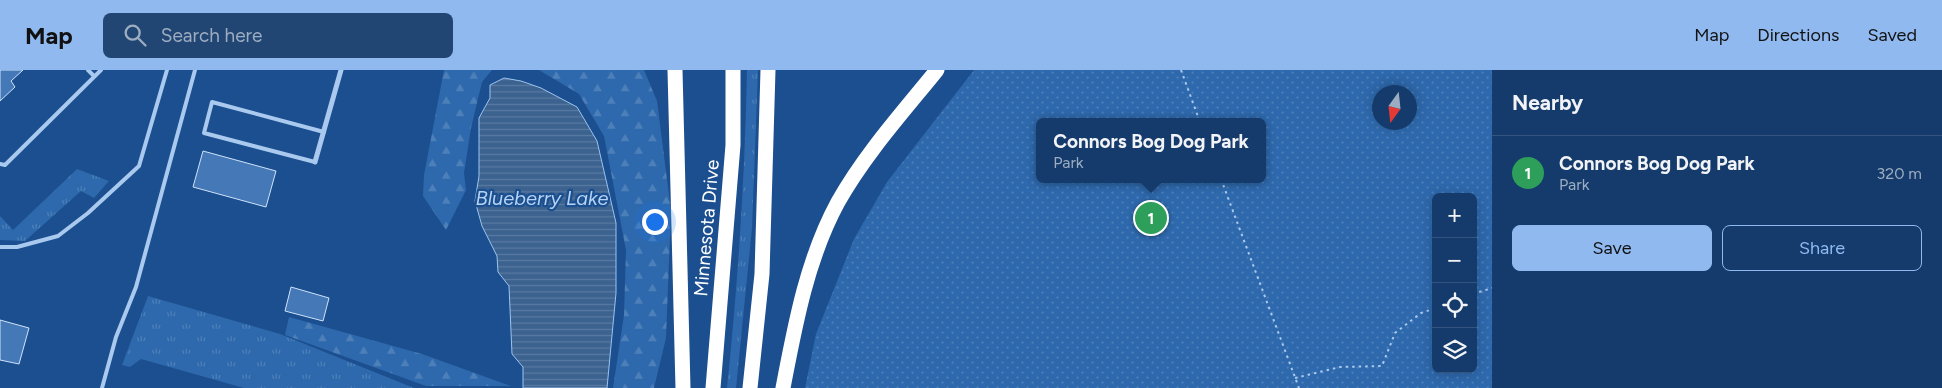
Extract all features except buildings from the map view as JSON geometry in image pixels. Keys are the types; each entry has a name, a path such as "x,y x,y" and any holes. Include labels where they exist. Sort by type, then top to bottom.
{"highway":[{"path":"675,70 683,388"},
{"name":"Minnesota Drive","path":"713,388 733,145 733,70"},
{"path":"750,388 762,274 768,70"},
{"path":"783,388 808,278 838,202 875,146 937,70"}],"street":[{"path":"315,162 341,70"}],"lane":[{"path":"88,70 94,76"},
{"path":"0,164 6,165 101,70"},
{"path":"0,247 17,247 58,236 88,213 139,166 167,70"},
{"path":"102,388 116,337 136,287 195,70"},
{"path":"315,162 204,133 212,102 324,132"}],"path":[{"path":"1181,70 1199,118"},
{"path":"1223,183 1299,388"},
{"path":"1477,293 1492,288"},
{"path":"1295,378 1340,367 1382,366 1395,334 1421,313 1432,309"}],"green space":[{"path":"444,70 492,70 482,82 471,128 464,173 466,190 446,230 423,196 424,175"},
{"path":"539,70 644,70 657,101 671,211 666,338 654,388 613,388 624,315 626,250 604,136 579,94"},
{"path":"747,70 758,70 752,228 736,388 727,388 745,150"},
{"path":"974,70 1492,70 1492,388 805,388 816,334 854,239 887,182"},
{"path":"77,169 109,181 94,198 81,191 25,241 0,240 0,216 13,230"},
{"path":"148,296 280,334 414,388 244,388 141,359 130,367 122,365"},
{"path":"289,317 422,354 511,386 426,386 285,335"}],"water":[{"name":"Blueberry Lake","path":"504,78 521,81 541,88 577,107 597,141 616,223 616,293 607,388 523,388 523,367 512,354 509,286 498,272 497,256 482,226 475,201 479,176 479,118 490,98 490,85"}],"place":[{"name":"Connors Bog Dog Park","path":"1151,218"}]}
